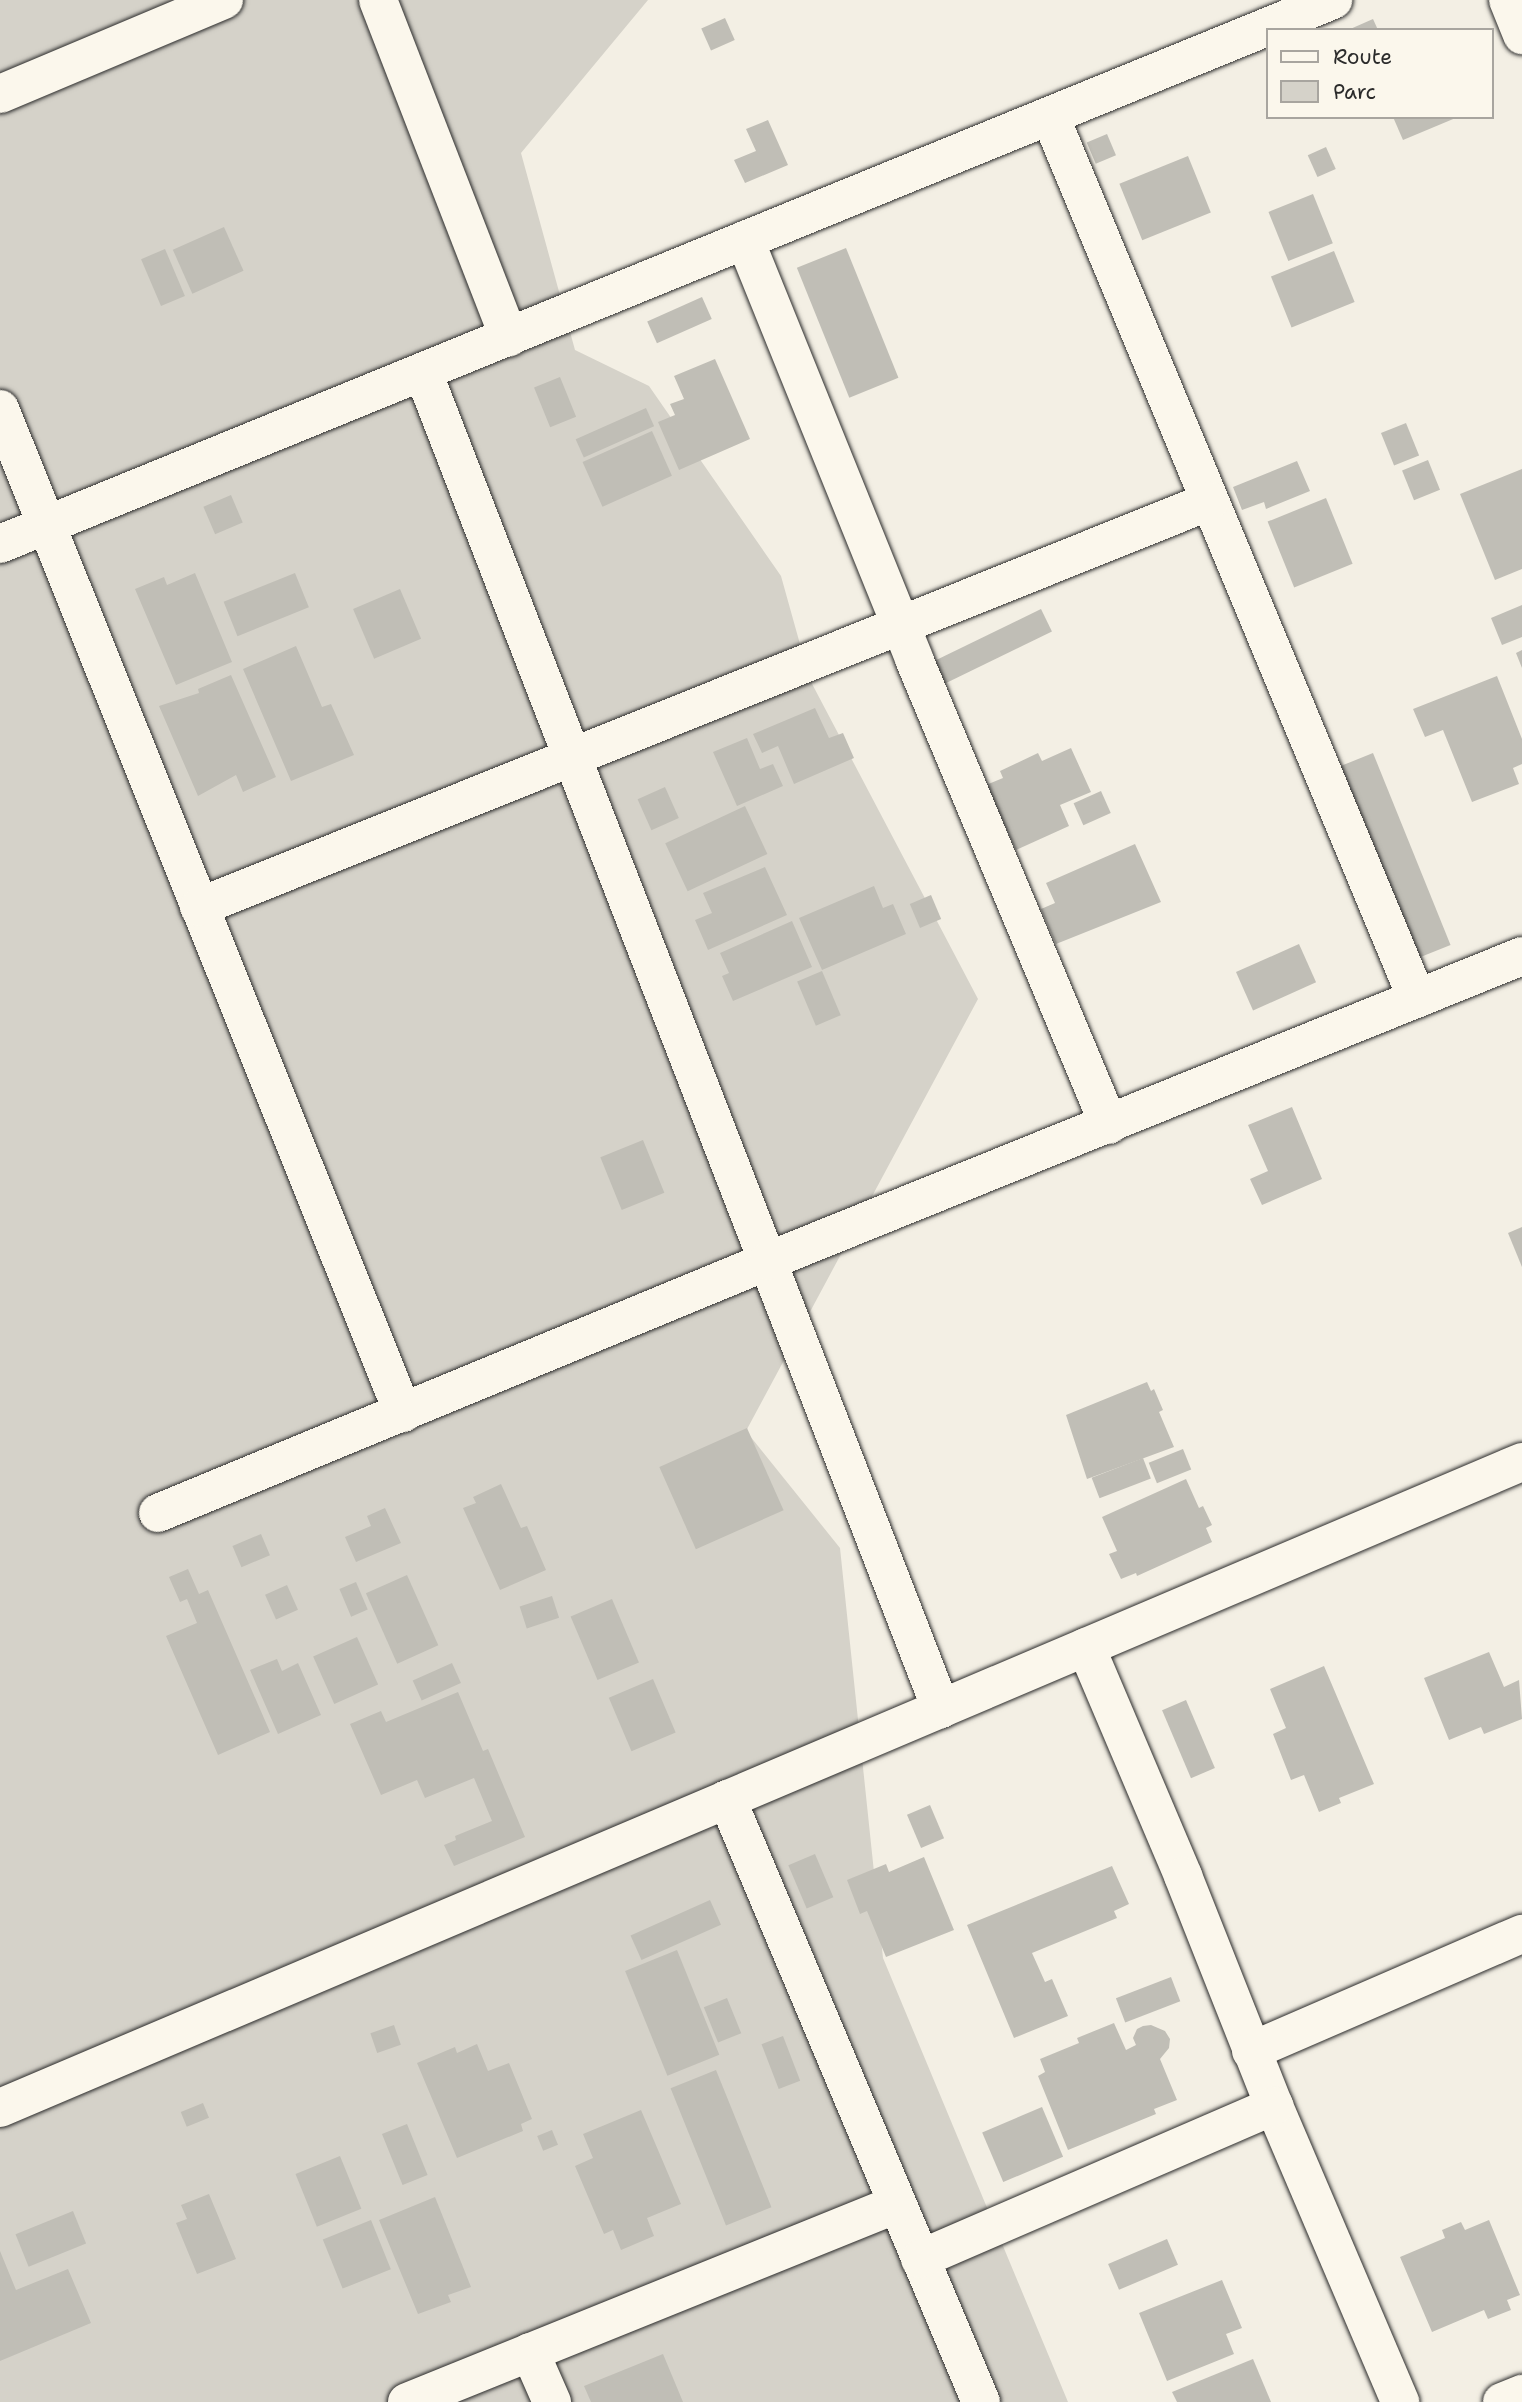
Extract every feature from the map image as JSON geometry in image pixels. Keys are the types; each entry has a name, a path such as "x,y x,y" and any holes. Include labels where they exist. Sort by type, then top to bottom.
{"street":[{"path":"0,94 224,0"},
{"path":"378,0 509,337"},
{"path":"0,544 1333,0"},
{"path":"1508,0 1522,35"},
{"path":"1049,116 1417,999"},
{"path":"745,240 900,625 1109,1125"},
{"path":"423,372 941,1709"},
{"path":"0,409 404,1413"},
{"path":"199,907 1210,501"},
{"path":"158,1513 768,1261 1522,956"},
{"path":"0,2108 1522,1462"},
{"path":"1086,1647 1183,1876 1273,2106 1400,2402"},
{"path":"727,1799 981,2402"},
{"path":"1251,2051 1522,1934"},
{"path":"920,2259 1273,2106"},
{"path":"407,2402 897,2204"},
{"path":"530,2352 552,2402"},
{"path":"1502,2402 1522,2394"}],"green space":[{"path":"0,0 648,0 521,153 575,350 649,386 781,576 810,680 978,999 746,1431 840,1548 883,1958 1068,2402 0,2402"}],"building":[{"path":"725,18 735,40 711,51 701,29"},
{"path":"1373,19 1377,28 1353,28"},
{"path":"1394,119 1453,119 1403,140"},
{"path":"768,120 788,165 745,183 734,160 756,151 746,129"},
{"path":"1107,134 1116,155 1096,164 1087,143"},
{"path":"1326,147 1336,169 1317,177 1308,155"},
{"path":"1188,156 1211,213 1142,240 1119,184"},
{"path":"1313,194 1333,243 1288,261 1268,212"},
{"path":"224,227 244,271 192,294 173,250"},
{"path":"846,248 898,378 849,398 797,268"},
{"path":"165,249 185,296 161,306 141,259"},
{"path":"1334,251 1355,302 1292,327 1271,276"},
{"path":"702,297 712,319 657,343 647,321"},
{"path":"715,359 750,439 679,470 658,422 675,415 670,404 684,399 674,376"},
{"path":"560,377 576,417 550,427 534,387"},
{"path":"646,408 654,426 584,458 576,439"},
{"path":"1406,423 1419,455 1394,466 1381,433"},
{"path":"652,431 672,476 603,507 583,462"},
{"path":"1428,460 1440,490 1414,500 1402,470"},
{"path":"1297,461 1310,491 1266,509 1264,502 1242,510 1233,487"},
{"path":"1522,469 1522,569 1495,580 1460,494"},
{"path":"231,495 243,523 215,534 203,507"},
{"path":"1326,498 1353,564 1294,587 1268,522"},
{"path":"195,573 232,662 176,685 135,589 164,577 167,585"},
{"path":"295,573 309,607 237,636 224,602"},
{"path":"400,589 421,639 374,659 353,609"},
{"path":"1522,605 1522,637 1502,645 1491,618"},
{"path":"1041,609 1052,631 937,688 926,665"},
{"path":"296,646 322,707 331,704 354,755 291,781 243,669"},
{"path":"1522,650 1522,668 1516,653"},
{"path":"231,675 276,777 243,792 236,775 198,796 159,706 199,693 198,689"},
{"path":"1497,676 1522,739 1522,764 1513,768 1519,784 1472,802 1443,730 1425,737 1413,709"},
{"path":"815,708 829,738 843,733 854,758 794,784 778,746 762,753 753,734"},
{"path":"747,738 760,769 773,764 783,786 737,806 713,752"},
{"path":"1071,748 1091,792 1060,805 1069,826 1016,850 986,785 1003,778 1000,771 1038,753 1042,761"},
{"path":"1373,753 1451,945 1416,959 1339,767"},
{"path":"665,787 679,818 651,830 638,799"},
{"path":"1101,791 1111,813 1083,825 1074,803"},
{"path":"745,806 767,854 688,891 665,843"},
{"path":"1135,844 1161,902 1056,944 1041,909 1055,903 1046,883"},
{"path":"765,867 787,915 708,950 695,920 712,913 703,893"},
{"path":"874,886 883,908 893,904 906,934 822,970 799,918"},
{"path":"931,895 941,919 920,928 910,904"},
{"path":"792,921 812,967 733,1001 722,976 729,973 720,953"},
{"path":"1299,944 1316,982 1253,1010 1236,972"},
{"path":"822,971 841,1015 816,1026 797,982"},
{"path":"1292,1107 1322,1179 1262,1205 1250,1179 1268,1171 1248,1125"},
{"path":"643,1140 664,1193 622,1210 600,1157"},
{"path":"1522,1227 1522,1267 1508,1233"},
{"path":"1147,1382 1151,1391 1154,1389 1163,1410 1159,1412 1174,1447 1087,1479 1066,1415"},
{"path":"747,1428 784,1510 696,1549 659,1467"},
{"path":"1183,1449 1191,1469 1157,1483 1149,1463"},
{"path":"1143,1458 1151,1479 1100,1498 1092,1478"},
{"path":"1186,1479 1199,1508 1203,1506 1212,1525 1206,1528 1212,1542 1137,1576 1136,1573 1121,1579 1109,1554 1117,1551 1102,1517"},
{"path":"501,1484 521,1528 527,1526 546,1570 500,1590 463,1508 476,1503 473,1497"},
{"path":"385,1508 401,1543 356,1562 345,1537 371,1526 367,1516"},
{"path":"261,1534 270,1555 241,1567 232,1546"},
{"path":"188,1569 199,1594 208,1590 270,1732 218,1755 166,1636 197,1623 187,1599 180,1602 169,1577"},
{"path":"407,1575 438,1645 397,1664 366,1593"},
{"path":"356,1582 368,1610 351,1617 339,1589"},
{"path":"287,1585 298,1610 276,1619 265,1595"},
{"path":"552,1596 559,1618 527,1628 520,1607"},
{"path":"612,1599 639,1663 598,1680 571,1617"},
{"path":"357,1637 378,1685 334,1704 313,1657"},
{"path":"1489,1652 1504,1687 1519,1680 1522,1719 1484,1734 1481,1727 1449,1740 1424,1678"},
{"path":"277,1659 282,1671 298,1663 321,1715 278,1734 250,1670"},
{"path":"452,1663 461,1683 422,1701 413,1680"},
{"path":"1324,1666 1374,1784 1339,1798 1341,1803 1319,1812 1304,1775 1291,1780 1273,1734 1286,1728 1270,1689"},
{"path":"653,1679 676,1732 631,1751 609,1698"},
{"path":"458,1692 483,1751 488,1749 525,1837 454,1866 444,1845 456,1840 455,1836 492,1821 474,1778 425,1798 417,1780 381,1795 350,1724 381,1711 386,1722"},
{"path":"1186,1700 1215,1768 1191,1778 1162,1710"},
{"path":"930,1805 944,1838 921,1848 907,1815"},
{"path":"815,1854 833,1897 807,1909 788,1865"},
{"path":"924,1857 954,1930 886,1957 867,1911 860,1914 847,1880 886,1864 889,1872"},
{"path":"1112,1866 1129,1904 1114,1911 1117,1918 1032,1953 1045,1982 1052,1979 1068,2016 1014,2038 967,1925"},
{"path":"710,1900 721,1925 642,1960 631,1935"},
{"path":"677,1950 719,2055 667,2076 625,1971"},
{"path":"1171,1977 1180,2001 1125,2022 1116,1998"},
{"path":"727,1998 741,2033 718,2043 704,2007"},
{"path":"1114,2023 1126,2050 1136,2045 1133,2038 1137,2029 1143,2026 1151,2025 1165,2031 1170,2039 1169,2048 1160,2059 1177,2100 1154,2109 1156,2114 1068,2150 1038,2076 1045,2072 1040,2059 1079,2043 1077,2038"},
{"path":"394,2025 401,2045 377,2053 370,2033"},
{"path":"783,2036 800,2081 779,2089 762,2044"},
{"path":"477,2044 488,2071 509,2063 532,2119 521,2124 523,2131 457,2158 417,2063 455,2047 457,2053"},
{"path":"716,2070 771,2207 726,2226 671,2088"},
{"path":"203,2103 209,2118 187,2127 181,2112"},
{"path":"1042,2107 1063,2157 1003,2182 982,2132"},
{"path":"641,2110 681,2204 647,2218 654,2236 621,2250 613,2230 604,2234 575,2166 593,2158 583,2134"},
{"path":"407,2124 428,2175 403,2185 382,2134"},
{"path":"552,2130 558,2145 543,2151 537,2136"},
{"path":"340,2156 361,2209 317,2227 295,2174"},
{"path":"209,2194 236,2259 197,2274 176,2223 187,2219 181,2205"},
{"path":"435,2197 471,2287 448,2295 451,2302 418,2314 379,2220"},
{"path":"73,2211 86,2243 29,2267 16,2234"},
{"path":"371,2220 391,2269 343,2289 323,2239"},
{"path":"1489,2220 1520,2295 1507,2300 1511,2310 1488,2319 1484,2310 1432,2332 1400,2257 1445,2238 1442,2230 1461,2222 1465,2230"},
{"path":"1167,2239 1178,2265 1119,2290 1108,2264"},
{"path":"0,2251 16,2290 68,2269 91,2323 0,2361"},
{"path":"1222,2280 1242,2328 1226,2334 1234,2354 1167,2381 1139,2313"},
{"path":"663,2354 683,2402 591,2402 584,2386"},
{"path":"1253,2359 1271,2402 1177,2402 1172,2392"}]}
